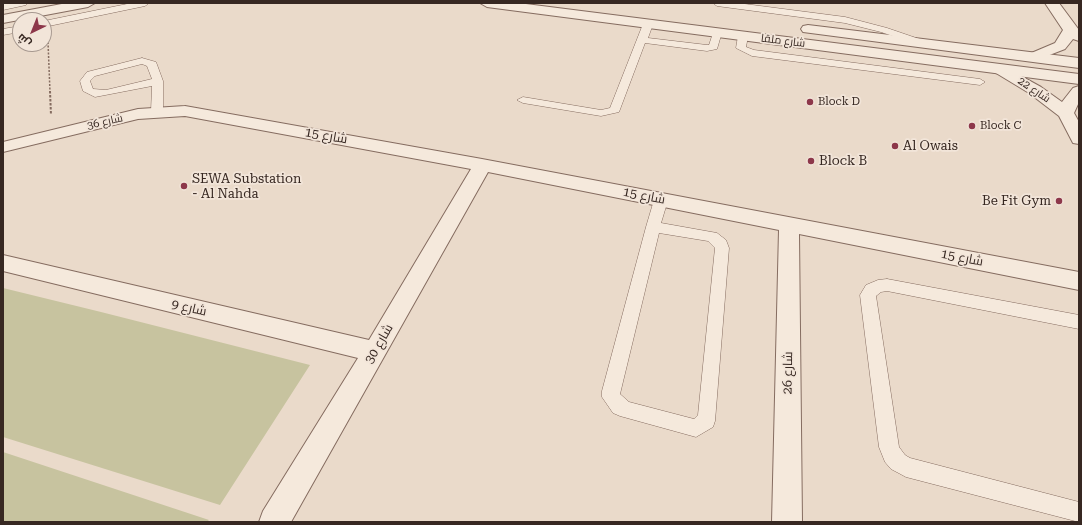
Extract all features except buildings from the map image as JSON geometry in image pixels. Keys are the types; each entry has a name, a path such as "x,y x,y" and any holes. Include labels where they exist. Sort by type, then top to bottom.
{"street":[{"path":"3,19 88,3"},
{"name":"شارع ملقا","path":"487,3 1079,79"},
{"path":"1034,57 1060,46 1074,33 1052,3"},
{"name":"شارع ملقا","path":"798,28 1079,63"},
{"name":"شارع 22","path":"1001,70 1035,90 1066,113 1079,138"},
{"name":"شارع 22","path":"1066,113 1072,98 1079,91"},
{"name":"شارع 36","path":"3,147 157,112 185,111 209,115"},
{"name":"شارع 15","path":"209,115 482,165 789,224 1077,284"},
{"name":"شارع 30","path":"274,522 375,352 482,165"},
{"name":"شارع 26","path":"787,522 789,224"},
{"name":"شارع 9","path":"3,264 375,352"}],"lane":[{"path":"3,7 23,3"},
{"path":"52,23 145,3"},
{"path":"717,3 845,20 884,30 922,43"},
{"path":"523,100 602,112 611,112 616,108 648,24"},
{"path":"642,40 707,48 713,47 717,32"},
{"path":"743,36 741,48 752,53 980,82"},
{"path":"157,112 158,81 152,64 142,61 95,72 88,76 85,81 88,91 100,94 158,81"},
{"path":"654,227 712,237 720,244 722,248 707,415 706,421 696,428 627,410 620,407 611,396 611,391 660,200"},
{"path":"1079,322 887,285 878,286 872,289 868,294 889,447 892,455 898,462 906,467 1079,512"}],"path":[{"path":"48,52 52,135"}],"shaded area":[{"path":"3,288 310,365 220,505 3,437"},
{"path":"3,452 209,520 207,522 3,522"}],"place":[{"name":"Block D","path":"810,102"},
{"name":"Block C","path":"972,126"},
{"name":"Al Owais","path":"895,146"},
{"name":"Block B","path":"811,161"},
{"name":"SEWA Substation - Al Nahda","path":"184,186"},
{"name":"Be Fit Gym","path":"1059,201"}]}
